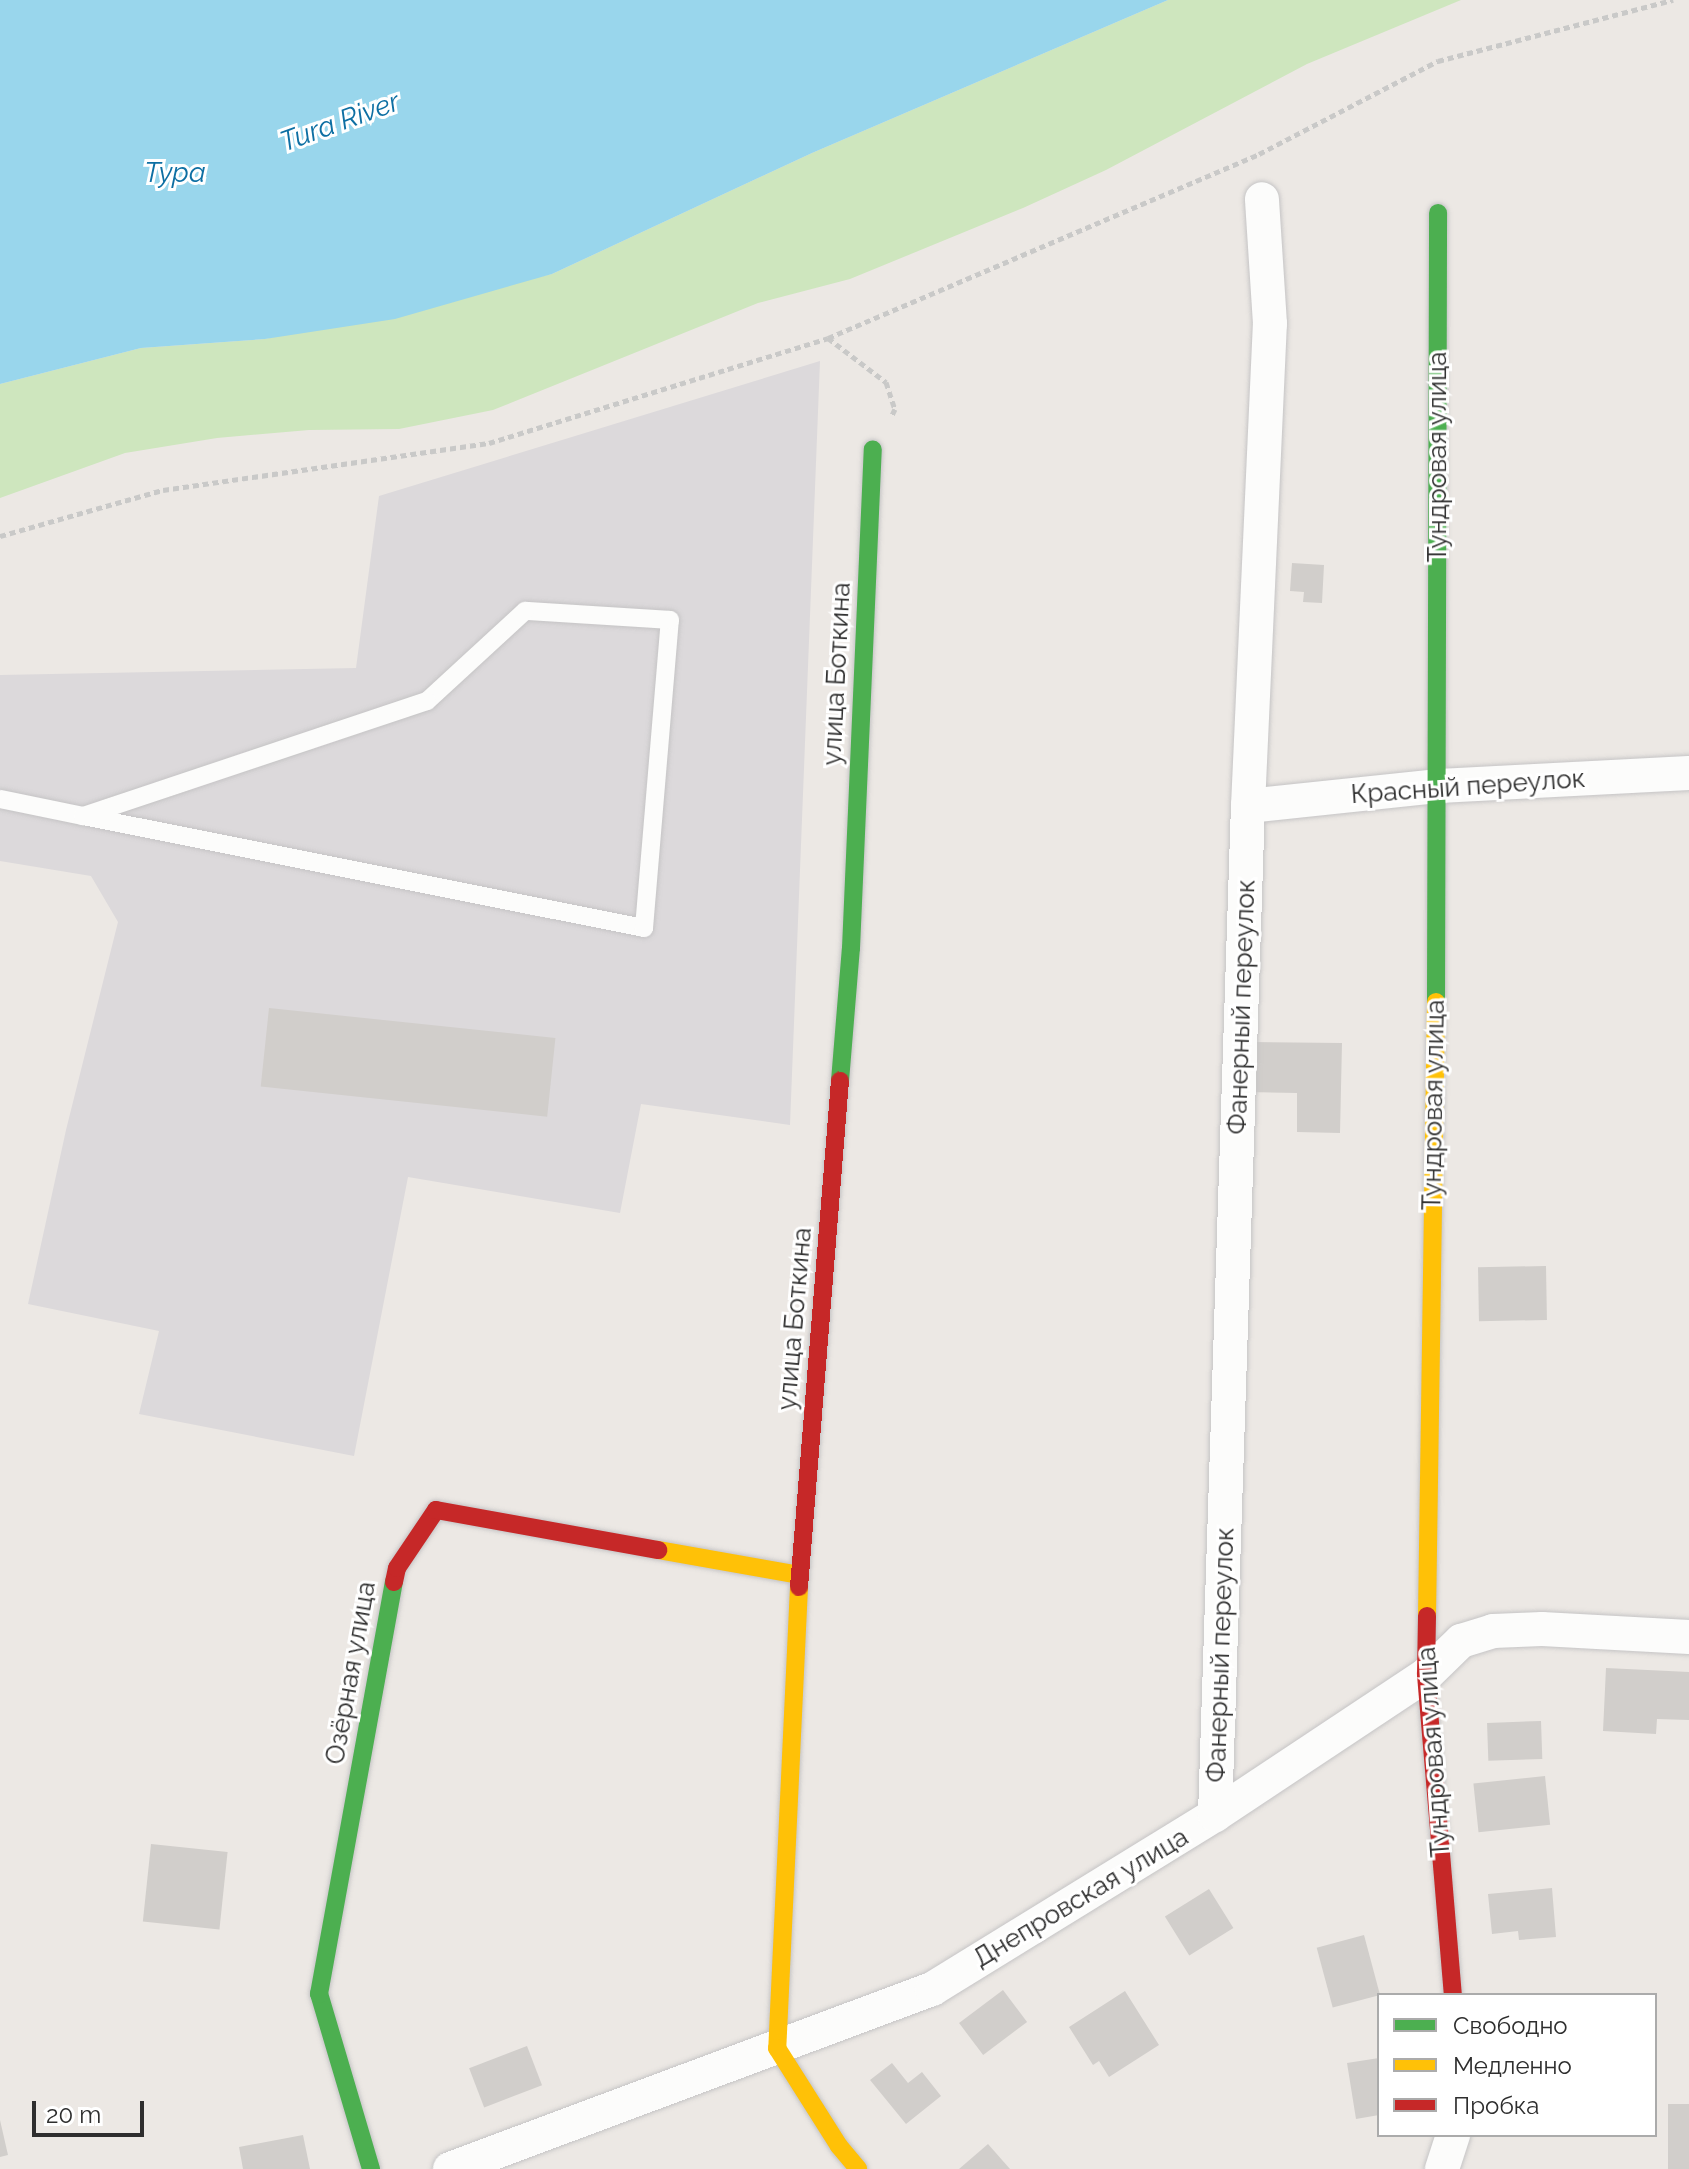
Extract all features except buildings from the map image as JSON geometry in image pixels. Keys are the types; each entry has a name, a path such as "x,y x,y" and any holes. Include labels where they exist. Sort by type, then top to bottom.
{"street":[{"name":"Фанерный переулок","path":"1215,1815 1248,806 1270,324 1262,199"},
{"name":"Тундровая улица","path":"1438,213 1439,786 1426,1675 1453,1993"},
{"name":"улица Боткина","path":"777,2048 800,1575 851,948 873,449"},
{"name":"Красный переулок","path":"1248,806 1439,786 1689,773"},
{"name":"Озёрная улица","path":"371,2169 319,1994 397,1568 436,1510 800,1575"},
{"name":"Днепровская улица","path":"450,2169 932,1989 1215,1815 1426,1675 1461,1641 1493,1631 1542,1629 1689,1637"},
{"path":"777,2048 839,2146 858,2169"},
{"path":"1442,2169 1452,2137"}],"lane":[{"path":"0,799 83,816 644,928 670,620 525,611 427,701 83,816"}],"path":[{"path":"0,536 163,490 489,443 828,338 1259,154 1438,61 1673,0"},
{"path":"828,338 886,382 895,409 873,449"}],"shaded area":[{"path":"820,361 790,1125 641,1104 620,1213 408,1177 354,1456 139,1414 159,1331 28,1304 66,1130 118,922 91,876 0,861 0,675 356,668 379,496"}],"green space":[{"path":"1168,0 1461,0 1307,64 1106,170 1023,208 850,279 758,303 493,410 399,429 309,430 217,438 125,453 0,498 0,384 141,348 265,339 552,274 812,153"}],"water":[{"name":"Тура","path":"0,0 1168,0 812,153 552,274 395,319 265,339 141,348 0,384"}],"traffic: fast":[{"path":"1436,1002 1438,213"},
{"path":"840,1081 851,948 873,449"},
{"path":"371,2169 319,1994 394,1582"}],"traffic: slow":[{"path":"1427,1616 1436,1002"},
{"path":"658,1550 800,1575"},
{"path":"799,1587 777,2048 839,2146 858,2169"}],"traffic: jam":[{"path":"799,1587 840,1081"},
{"path":"394,1582 397,1568 436,1510 658,1550"},
{"path":"1427,1616 1426,1675 1453,1993"}],"water label":[{"name":"Tura River","path":"340,122"}]}
